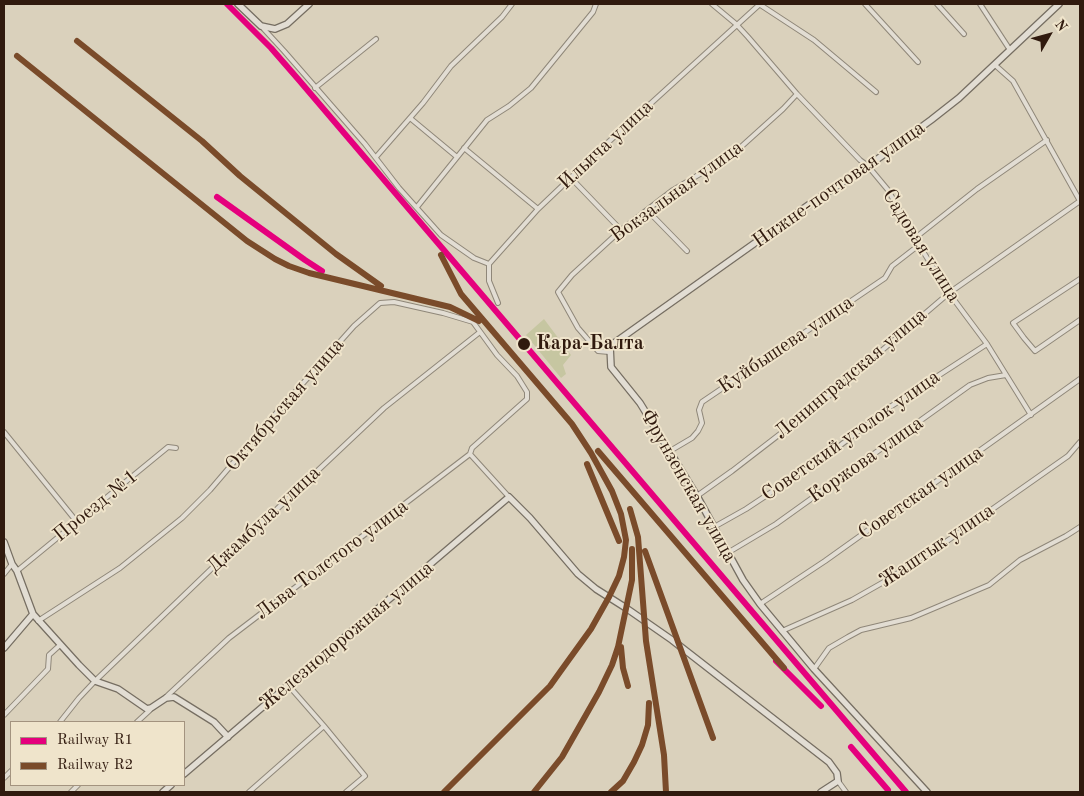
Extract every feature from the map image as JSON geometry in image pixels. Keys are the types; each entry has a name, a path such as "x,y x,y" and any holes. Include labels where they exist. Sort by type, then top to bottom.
{"street":[{"path":"238,4 284,51 442,235 474,258 489,264 489,281 498,303"},
{"path":"260,26 275,29 288,24 310,4"},
{"path":"376,157 451,66 502,17 512,4"},
{"path":"417,207 487,120 509,106 531,88 593,12 596,4"},
{"name":"Садовая улица","path":"712,4 736,24 797,94 868,166 888,190 919,245 949,292 987,344 1031,414"},
{"path":"760,4 814,40 876,92"},
{"name":"Ильича улица","path":"489,264 538,209 736,24 760,4"},
{"path":"865,4 918,62"},
{"path":"938,4 964,34"},
{"path":"980,4 1010,50"},
{"name":"Нижне-почтовая улица","path":"609,352 610,346 814,201 868,166 959,98 1059,4"},
{"path":"315,88 376,39"},
{"path":"995,65 1013,81 1080,201"},
{"name":"Вокзальная улица","path":"609,352 598,351 578,328 558,292 572,275 621,230 673,190 732,154 783,109 797,94"},
{"path":"410,118 457,157"},
{"path":"915,238 977,189 1047,140"},
{"path":"464,148 538,209"},
{"path":"571,178 621,230"},
{"name":"Ленинградская улица","path":"697,496 824,400 949,292 1080,201"},
{"path":"647,210 687,251"},
{"name":"Куйбышева улица","path":"669,452 692,438 698,431 702,423 699,410 702,402 885,278 892,266 919,245"},
{"path":"1080,279 1012,323 1036,351 1080,320"},
{"name":"Октябрьская улица","path":"38,621 120,568 182,518 210,490 354,326 380,303 394,302 472,322 497,355 517,376 526,392 527,399"},
{"name":"Джамбула улица","path":"61,721 79,698 184,594 384,408 480,332"},
{"name":"Советский уголок улица","path":"714,526 746,509 829,454 890,407 987,344"},
{"name":"Фрунзенская улица","path":"609,352 611,367 640,403 697,496 743,580 760,604 814,669 927,792"},
{"name":"Коржова улица","path":"728,552 776,524 970,385 988,378 1006,375"},
{"name":"Советская улица","path":"760,604 825,561 1079,381"},
{"name":"Льва Толстого улица","path":"138,721 151,708 166,698 229,638 470,454 472,448 527,399"},
{"path":"4,432 77,522"},
{"name":"Жаштык улица","path":"782,631 852,600 889,580 1068,456 1080,442"},
{"name":"Проезд №1","path":"17,571 168,447 176,448"},
{"path":"470,454 578,574 672,640 822,757 834,768 838,781 846,792"},
{"name":"Железнодорожная улица","path":"185,773 510,497"},
{"path":"814,669 829,648 861,630 911,618 989,586 1020,560 1066,536 1080,526"},
{"path":"4,542 12,564 17,571 32,614 38,621 96,681 118,689 143,708 151,708"},
{"path":"4,574 12,564"},
{"path":"4,648 32,614"},
{"path":"4,715 48,669 50,655 60,644"},
{"path":"289,686 365,776 346,792"},
{"path":"166,698 174,697 214,722 228,737"},
{"path":"248,792 324,726"},
{"path":"821,792 838,781"}],"green space":[{"path":"544,319 571,355 563,365 566,374 561,378 526,335"}],"rail line":[{"name":"R1","path":"227,4 271,48 298,79 906,792"},
{"name":"R2","path":"77,41 202,141 240,176 336,254 381,286"},
{"name":"R2","path":"17,56 247,241 275,259 309,273 450,307 479,321"},
{"name":"R1","path":"217,197 322,271"},
{"name":"R2","path":"441,255 461,294 572,424 591,453 612,491 621,514 626,540 619,576 609,597 591,629 550,686 444,792"},
{"name":"R2","path":"598,451 784,668"},
{"name":"R2","path":"587,464 619,541"},
{"name":"R2","path":"630,509 638,537 646,641 664,755 666,792"},
{"name":"R2","path":"534,792 562,757 612,665 618,647 632,580 632,549"},
{"name":"R2","path":"645,551 713,738"},
{"name":"R2","path":"621,647 623,668 628,686"},
{"name":"R1","path":"776,661 821,706"},
{"name":"R2","path":"611,792 623,781 642,745 648,725 649,703"},
{"name":"R1","path":"851,747 888,790"}],"place":[{"name":"Кара-Балта","path":"524,344"}]}
